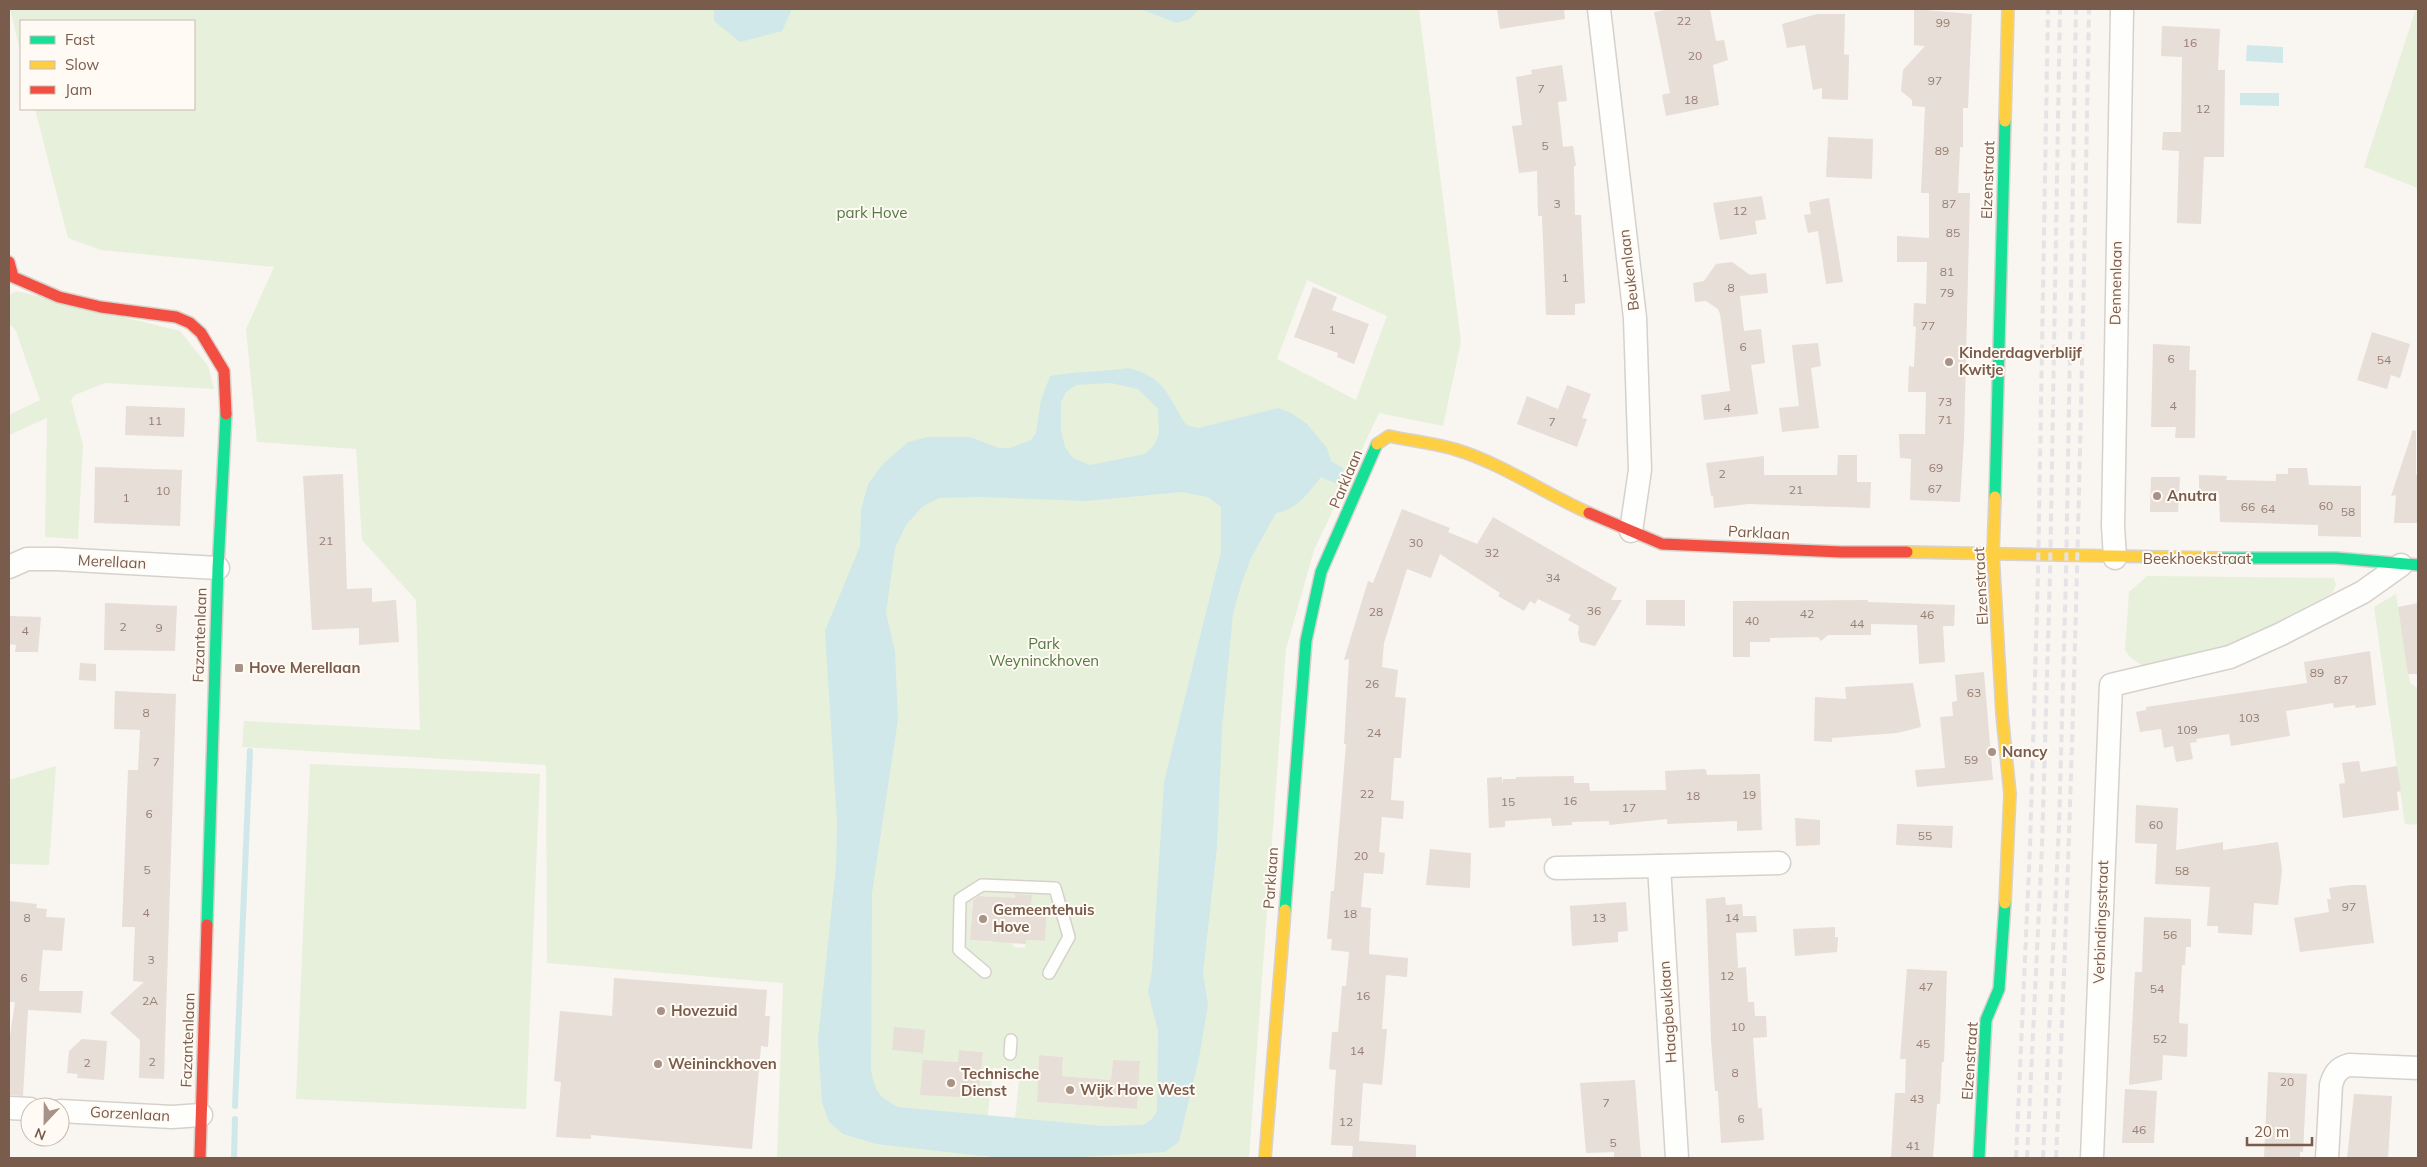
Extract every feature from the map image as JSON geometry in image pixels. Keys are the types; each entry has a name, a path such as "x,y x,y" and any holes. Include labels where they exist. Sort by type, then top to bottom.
{"street":[{"name":"Beukenlaan","path":"1599,9 1635,318 1640,470 1631,531"},
{"name":"Elzenstraat","path":"1979,1158 1986,1020 1999,989 2004,938 2010,794 2002,714 1993,553 2008,9"},
{"name":"Dennenlaan","path":"2115,558 2113,526 2115,335 2122,9"},
{"name":"Fazantenlaan","path":"10,272 59,296 101,307 176,317 190,323 207,340 224,371 226,418 218,568 200,1158"},
{"name":"Parklaan","path":"1265,1158 1306,641 1321,572 1377,444 1389,436 1457,450 1502,469 1557,499 1662,544 1842,552 1993,553"},
{"name":"Beekhoekstraat","path":"1993,553 2115,558 2336,558 2410,565"},
{"name":"Merellaan","path":"9,567 27,559 57,559 218,568"},
{"name":"Beekhoekstraat","path":"2111,685 2230,657 2281,634 2363,592 2410,565"},
{"name":"Verbindingsstraat","path":"2092,1158 2111,685"},
{"path":"1556,868 1779,863"},
{"name":"Haagbeuklaan","path":"1659,866 1678,1158"},
{"path":"2327,1158 2331,1085 2334,1074 2340,1068 2350,1065 2418,1068"},
{"name":"Gorzenlaan","path":"70,1112 172,1117 201,1115"}],"lane":[{"path":"985,972 959,950 960,899 982,885 1055,888 1069,937 1049,973"},
{"path":"1010,1054 1011,1040"}],"green space":[{"path":"10,9 1419,9 1461,342 1443,426 1379,413 1314,550 1286,649 1249,1158 1011,1158 1020,1070 993,1068 983,1158 777,1158 783,983 547,963 546,765 242,747 244,721 420,730 416,600 362,540 356,449 257,442 246,329 274,267 101,250 68,238 35,110 195,110 195,20 20,20 20,51","holes":["1307,280 1387,316 1356,400 1277,359","1015,894 1032,895 1031,907 1047,908 1045,941 1026,940 1025,948 1013,947 1013,938 991,942 970,940 973,895 996,897 1014,905","960,1050 983,1052 979,1098 936,1071 937,1061 958,1062","1039,1055 1063,1057 1062,1076 1111,1080 1113,1060 1140,1061 1137,1109 1037,1102"]},
{"path":"2416,9 2418,9 2418,188 2364,167"},
{"path":"17,291 180,331 208,366 214,389 105,383 75,395 71,400 83,445 78,539 45,537 47,418 9,435 9,415 40,400 16,331 12,326 9,326 9,295"},
{"path":"2147,576 2334,578 2336,585 2332,593 2244,642 2158,665 2141,665 2130,657 2125,650 2129,592"},
{"path":"2396,594 2410,683 2418,688 2418,825 2405,824 2374,607"},
{"path":"310,764 540,774 526,1109 296,1099"},
{"path":"56,766 49,865 9,864 9,780"}],"water":[{"path":"714,9 792,9 782,31 740,42 714,21"},
{"path":"1141,9 1199,9 1190,19 1176,23"},
{"path":"2247,45 2283,47 2283,63 2246,61"},
{"path":"2240,93 2279,93 2279,106 2240,105"},
{"path":"1129,368 1151,377 1164,389 1186,425 1198,428 1278,408 1291,413 1307,424 1327,448 1331,461 1344,469 1337,484 1321,477 1307,495 1296,505 1276,513 1251,558 1233,613 1222,729 1217,847 1203,973 1208,1005 1199,1058 1179,1142 1165,1152 1064,1158 1000,1158 876,1144 843,1134 829,1122 822,1102 818,1039 836,866 837,822 825,631 860,546 861,510 868,484 882,465 908,442 928,437 970,437 999,448 1010,448 1031,440 1036,433 1041,400 1050,376","holes":["1111,383 1138,389 1158,409 1159,433 1155,444 1145,454 1090,465 1073,458 1065,447 1061,430 1061,402 1066,392 1076,385","1181,492 1208,497 1221,507 1221,552 1164,782 1152,971 1148,992 1158,1031 1157,1111 1152,1119 1143,1125 1103,1126 898,1107 882,1097 876,1089 871,1070 872,893 898,719 895,651 886,613 895,548 906,525 922,507 939,498 981,497 1086,501"]}],"building":[{"path":"1497,9 1564,9 1565,19 1500,29"},
{"path":"1670,9 1710,9 1716,41 1724,40 1728,60 1713,65 1719,105 1666,116 1662,95 1670,93 1654,12"},
{"path":"1914,9 1972,14 1968,108 1963,108 1963,147 1960,147 1958,193 1970,193 1964,439 1960,502 1910,500 1911,459 1900,458 1899,434 1925,434 1926,392 1908,392 1909,366 1914,367 1916,327 1913,326 1914,303 1926,304 1927,262 1897,262 1897,236 1929,238 1929,193 1921,193 1925,107 1912,106 1912,100 1901,91 1903,70 1925,46 1914,45"},
{"path":"1817,14 1845,14 1844,54 1849,55 1848,100 1822,99 1822,88 1813,90 1805,45 1787,48 1782,24"},
{"path":"2162,26 2220,29 2218,70 2225,70 2224,157 2204,157 2201,224 2177,223 2179,151 2162,150 2163,132 2181,132 2182,57 2161,56"},
{"path":"1562,65 1567,101 1558,102 1563,147 1573,146 1576,166 1574,166 1575,215 1581,215 1585,303 1575,304 1575,315 1546,315 1542,216 1538,216 1537,171 1519,173 1512,126 1522,125 1516,77 1532,74 1531,70"},
{"path":"1828,137 1873,139 1872,179 1826,177"},
{"path":"1762,196 1766,219 1755,221 1757,234 1720,240 1713,203"},
{"path":"1829,198 1843,282 1826,284 1818,231 1808,233 1804,215 1811,214 1809,202"},
{"path":"1732,262 1750,275 1766,273 1768,293 1740,296 1744,331 1761,329 1765,363 1751,365 1758,414 1704,420 1701,395 1730,391 1720,314 1718,309 1706,301 1695,302 1693,283 1704,281 1716,264"},
{"path":"1313,287 1337,297 1332,310 1369,324 1354,364 1337,357 1338,353 1294,337"},
{"path":"2372,332 2410,344 2400,378 2391,375 2387,389 2357,380"},
{"path":"1818,343 1821,366 1811,368 1819,428 1782,432 1779,408 1799,406 1792,345"},
{"path":"2153,344 2190,346 2189,370 2196,370 2195,438 2175,438 2176,427 2151,427"},
{"path":"1567,385 1591,394 1582,418 1587,419 1577,447 1517,424 1527,396 1558,409"},
{"path":"126,406 185,408 184,437 125,435"},
{"path":"2413,430 2416,431 2418,523 2394,523 2396,495 2391,496"},
{"path":"1838,455 1857,455 1857,482 1871,482 1870,508 1748,504 1714,508 1706,463 1764,456 1764,475 1837,475"},
{"path":"95,467 182,470 180,526 94,523"},
{"path":"2288,468 2307,468 2309,485 2361,486 2361,537 2318,536 2318,525 2220,522 2219,494 2199,493 2199,475 2227,476 2226,480 2276,481 2276,474 2288,474"},
{"path":"343,474 347,589 372,588 372,602 396,600 399,642 359,645 359,628 312,630 303,476"},
{"path":"2151,477 2180,477 2178,512 2150,512"},
{"path":"1402,509 1450,528 1448,532 1477,544 1493,517 1617,588 1611,600 1622,600 1595,646 1580,642 1579,626 1568,620 1571,615 1538,599 1535,604 1530,601 1524,611 1498,596 1500,593 1440,554 1431,578 1407,569 1384,643 1382,667 1398,670 1395,697 1406,698 1401,758 1394,758 1391,800 1404,801 1403,819 1382,817 1379,852 1385,853 1383,874 1364,873 1361,907 1371,908 1369,954 1408,958 1407,977 1386,975 1382,1029 1387,1029 1382,1085 1363,1083 1359,1141 1416,1145 1416,1158 1352,1158 1353,1146 1331,1145 1336,1070 1329,1069 1332,1032 1338,1032 1342,986 1346,986 1349,952 1331,950 1332,939 1327,939 1331,891 1334,891 1346,744 1344,744 1349,659 1344,660 1368,581 1373,583"},
{"path":"1646,600 1685,600 1685,626 1646,625"},
{"path":"1868,600 1868,602 1955,605 1954,626 1943,626 1945,662 1919,664 1917,625 1871,624 1871,635 1828,635 1821,641 1818,637 1770,638 1770,642 1750,642 1750,657 1733,657 1733,601"},
{"path":"105,603 177,606 175,651 104,650"},
{"path":"2418,603 2418,674 2408,674 2398,607"},
{"path":"9,616 41,617 38,652 15,652 16,645 9,644"},
{"path":"2370,651 2376,705 2356,708 2355,705 2334,708 2333,703 2286,711 2290,736 2231,746 2229,734 2196,739 2197,742 2190,743 2193,759 2176,762 2173,746 2164,748 2161,729 2140,732 2136,712 2146,710 2146,707 2307,683 2304,662"},
{"path":"80,663 96,664 96,681 79,680"},
{"path":"1984,672 1993,780 1917,787 1915,770 1945,768 1940,717 1953,716 1952,702 1957,701 1955,675"},
{"path":"1913,683 1921,727 1897,733 1832,738 1832,742 1814,741 1815,697 1846,699 1845,687"},
{"path":"115,691 176,694 164,1079 139,1078 140,1040 110,1013 144,982 133,981 135,927 122,927 128,770 138,770 140,730 114,729"},
{"path":"2359,761 2361,772 2397,766 2401,791 2397,792 2399,810 2343,818 2339,784 2345,783 2342,763"},
{"path":"1704,769 1707,775 1760,774 1762,830 1737,831 1737,821 1667,824 1667,819 1609,825 1609,821 1572,822 1572,825 1552,826 1551,818 1505,821 1505,827 1489,828 1487,778 1502,777 1502,784 1503,779 1516,779 1516,777 1574,776 1574,783 1589,783 1590,791 1666,790 1665,771"},
{"path":"2136,805 2178,808 2176,850 2223,842 2223,850 2278,842 2282,870 2278,905 2254,903 2252,935 2218,933 2218,926 2207,926 2210,887 2155,884 2157,844 2135,843"},
{"path":"1795,818 1820,820 1820,845 1796,846"},
{"path":"1897,824 1953,826 1952,848 1896,845"},
{"path":"1430,849 1471,853 1470,888 1426,885"},
{"path":"2366,885 2374,943 2300,952 2294,918 2329,912 2327,899 2331,899 2329,888"},
{"path":"1015,894 1032,895 1031,907 1047,908 1045,941 1026,940 1026,944 970,940 973,900 979,896 1015,898"},
{"path":"1725,897 1726,905 1742,904 1743,916 1756,916 1757,932 1736,933 1738,968 1746,967 1748,1002 1754,1002 1755,1016 1766,1016 1767,1037 1753,1038 1758,1108 1762,1108 1764,1140 1721,1143 1718,1091 1715,1091 1711,1040 1706,899"},
{"path":"9,901 37,904 36,908 47,909 46,917 65,918 62,951 43,950 39,991 83,991 81,1013 28,1010 23,1096 9,1095 9,1043 15,1002 9,1002"},
{"path":"1626,902 1628,931 1618,932 1618,942 1572,946 1570,906"},
{"path":"2144,917 2191,919 2191,947 2186,947 2185,965 2182,965 2179,1023 2188,1024 2187,1057 2163,1055 2162,1080 2129,1085 2135,972 2142,972"},
{"path":"1835,927 1835,937 1838,937 1837,952 1795,956 1793,929"},
{"path":"1907,969 1947,971 1944,1062 1942,1062 1940,1104 1937,1104 1933,1158 1891,1158 1895,1093 1905,1093 1906,1059 1900,1059"},
{"name":"Weininckhoven","path":"614,978 767,990 765,1016 770,1016 768,1047 761,1046 752,1149 591,1135 591,1139 556,1137 561,1082 554,1081 560,1011 612,1016"},
{"path":"894,1027 925,1030 923,1053 892,1050"},
{"path":"82,1039 107,1041 104,1080 77,1078 78,1074 67,1073 69,1051"},
{"name":"Technische Dienst","path":"959,1050 983,1052 979,1098 920,1095 923,1060 958,1062"},
{"path":"1039,1055 1063,1057 1062,1076 1111,1080 1113,1060 1140,1061 1137,1109 1037,1102"},
{"path":"2268,1072 2307,1074 2303,1152 2300,1152 2300,1158 2264,1158"},
{"path":"1635,1080 1641,1158 1614,1158 1614,1152 1586,1153 1580,1083"},
{"path":"2125,1089 2157,1091 2154,1143 2122,1143"},
{"path":"2354,1094 2392,1096 2388,1158 2347,1158"}],"waterway":[{"path":"235,1106 250,751"},
{"path":"234,1158 235,1119"}],"railway":[{"path":"2016,1158 2030,847 2038,574 2048,9"},
{"path":"2027,1158 2042,847 2050,574 2060,9"},
{"path":"2043,1158 2059,826 2066,575 2076,9"},
{"path":"2056,1158 2073,727 2089,9"}],"traffic: fast":[{"path":"1995,497 2005,121"},
{"path":"207,925 218,568 226,414"},
{"path":"1285,910 1306,641 1321,572 1377,444"},
{"path":"2219,558 2336,558 2418,565"},
{"path":"1979,1158 1986,1020 1999,989 2005,903"}],"traffic: slow":[{"path":"2005,121 2008,9"},
{"path":"1377,444 1389,436 1457,450 1491,463 1589,513"},
{"path":"1995,497 1993,553 2002,714 2010,794 2005,903"},
{"path":"1907,552 2219,558"},
{"path":"1265,1158 1285,910"}],"traffic: jam":[{"path":"9,262 13,277 59,297 101,307 176,317 190,323 201,333 224,371 226,414"},
{"path":"1589,513 1662,544 1842,552 1907,552"},
{"path":"200,1158 207,925"}],"place":[{"name":"Kinderdagverblijf Kwitje","path":"1949,362"},
{"name":"Anutra","path":"2157,496"},
{"name":"Hove Merellaan","path":"239,668"},
{"name":"Nancy","path":"1992,752"},
{"name":"Gemeentehuis Hove","path":"983,919"},
{"name":"Hovezuid","path":"661,1011"},
{"name":"Weininckhoven","path":"658,1064"},
{"name":"Technische Dienst","path":"951,1083"},
{"name":"Wijk Hove West","path":"1070,1090"}],"park label":[{"name":"park Hove","path":"872,213"},
{"name":"Park Weyninckhoven","path":"1044,652"}]}
